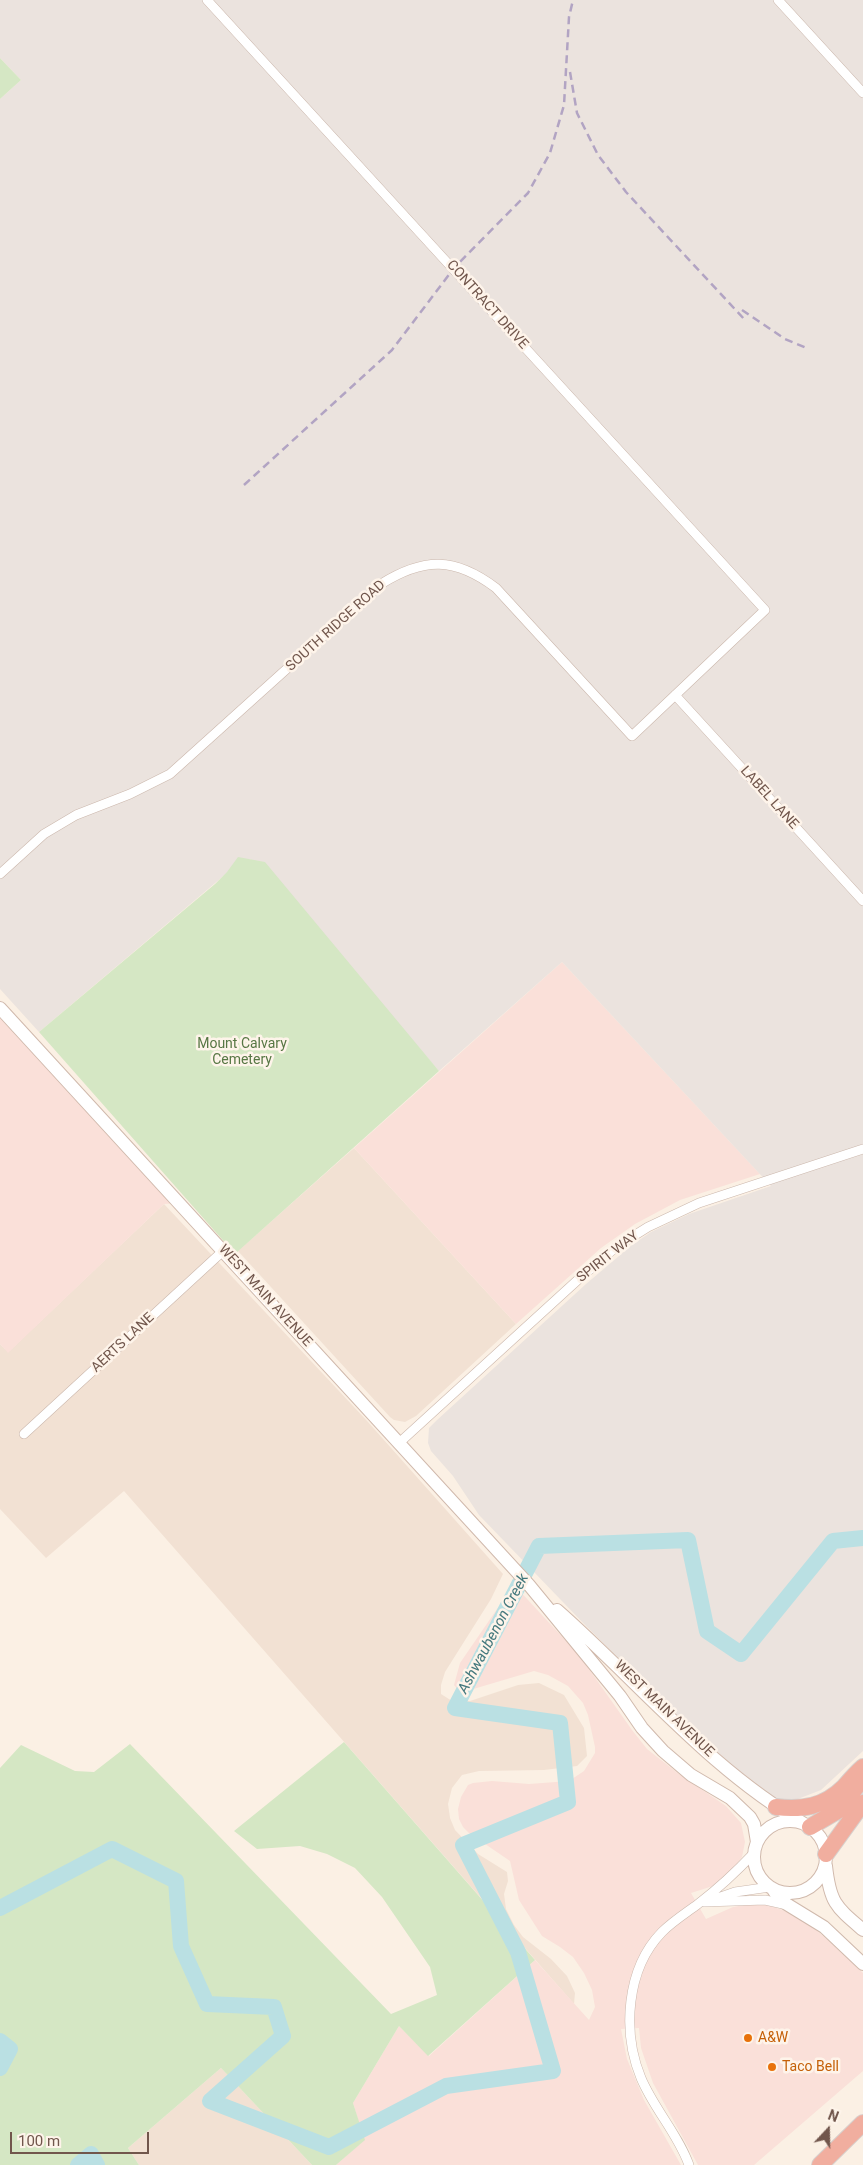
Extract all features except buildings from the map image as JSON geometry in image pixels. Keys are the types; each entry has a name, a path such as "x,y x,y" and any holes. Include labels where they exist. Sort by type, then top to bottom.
{"highway":[{"path":"776,1807 795,1809 823,1803 842,1788 863,1767"},
{"path":"808,1826 839,1810 863,1780"},
{"path":"826,1858 863,1803"},
{"path":"820,2165 863,2123"}],"main road":[{"name":"WEST MAIN AVENUE","path":"0,1008 506,1559 620,1696 642,1728 663,1751 691,1775 730,1798 750,1817 754,1824 756,1847"},
{"name":"WEST MAIN AVENUE","path":"529,1585 596,1644 693,1739 735,1776 776,1807 808,1826"},
{"path":"863,1930 836,1906 828,1883 824,1843 818,1834 808,1826 795,1821 783,1822 773,1826 764,1833 756,1847 757,1872 780,1900 824,1927 863,1964"},
{"path":"771,1888 794,1893 806,1890 815,1884 822,1874 826,1858"}],"street":[{"name":"CONTRACT DRIVE","path":"207,0 765,610"},
{"path":"778,0 863,93"},
{"name":"SOUTH RIDGE ROAD","path":"0,874 52,829 76,816 130,794 170,774 381,584 401,572 424,565 452,565 478,575 496,588 632,736 765,610"},
{"name":"LABEL LANE","path":"675,695 863,901"},
{"name":"SPIRIT WAY","path":"399,1443 616,1247 648,1227 699,1203 863,1149"},
{"name":"AERTS LANE","path":"24,1434 223,1251"},
{"path":"689,2165 641,2077 632,2047 630,2017 635,1983 648,1951 666,1928 701,1903 736,1872 756,1847"},
{"path":"701,1903 753,1888 771,1888"},
{"path":"701,1903 765,1900 792,1906"}],"shaded area":[{"path":"0,0 863,0 863,1751 821,1790 785,1804 762,1789 732,1765 682,1721 587,1627 479,1515 453,1476 431,1451 428,1443 429,1428 437,1420 586,1284 632,1245 651,1232 689,1214 771,1186 562,962 439,1071 250,859 227,873 39,1032 0,989 0,99 21,80 0,58"},
{"path":"562,962 760,1174 680,1200 635,1224 601,1248 516,1324 354,1148"},
{"path":"0,1008 179,1203 164,1204 8,1353 0,1344"},
{"path":"354,1148 516,1324 416,1416 405,1422 394,1420 390,1417 238,1251"},
{"path":"164,1204 368,1422 503,1574 491,1599 445,1672 441,1685 441,1694 452,1701 470,1701 518,1685 539,1683 564,1695 584,1728 587,1756 577,1766 544,1770 479,1771 462,1775 452,1788 448,1804 450,1818 455,1830 478,1854 507,1872 508,1881 504,1894 506,1909 514,1925 523,1937 551,1959 567,1976 575,1993 574,2004 124,1491 46,1558 0,1509 0,1344 8,1352"},
{"path":"516,1587 579,1655 647,1749 679,1774 726,1806 741,1823 745,1842 742,1857 730,1873 713,1886 691,1893 706,1919 733,1907 755,1903 769,1905 790,1913 810,1925 863,1973 863,2071 754,2165 698,2165 653,2083 641,2048 639,2028 621,2029 627,2059 644,2100 681,2165 336,2165 364,2140 353,2103 399,2026 429,2056 535,1960 589,2020 595,2007 592,1990 584,1973 573,1957 542,1936 519,1900 510,1861 469,1833 459,1819 458,1809 461,1797 468,1785 492,1781 529,1784 569,1781 584,1771 595,1753 588,1715 583,1703 568,1686 548,1675 534,1671 470,1690 458,1690 454,1685 460,1663 497,1609"},
{"path":"221,2068 312,2165 139,2165 128,2148"}],"green space":[{"path":"0,58 21,80 0,99"},
{"name":"Mount Calvary Cemetery","path":"238,857 265,862 439,1071 235,1254 39,1032 215,884"},
{"path":"344,1742 535,1960 428,2056 399,2026 353,2103 365,2140 336,2165 312,2165 221,2068 128,2148 139,2165 0,2165 0,1768 21,1745 75,1771 94,1772 130,1744 391,2014 437,1995 430,1967 382,1897 355,1868 327,1854 300,1846 257,1849 234,1831"}],"waterway":[{"name":"Ashwaubenon Creek","path":"0,1908 112,1849 176,1881 181,1946 207,2004 274,2007 283,2036 210,2101 329,2147 446,2086 553,2071 518,1952 463,1845 568,1802 560,1723 455,1708 539,1546 688,1540 707,1631 741,1654 833,1541 863,1538"},
{"name":"Ashwaubenon Creek","path":"0,2041 10,2049 0,2068"},
{"name":"Ashwaubenon Creek","path":"78,2165 91,2154 97,2165"}],"railway":[{"path":"244,485 392,350 454,268 528,193 550,153 564,105 569,17 573,0"},
{"path":"570,72 577,113 598,155 626,192 745,320"},
{"path":"742,310 785,339 809,349"}],"place":[{"name":"A&W","path":"748,2038"},
{"name":"Taco Bell","path":"772,2067"}]}
